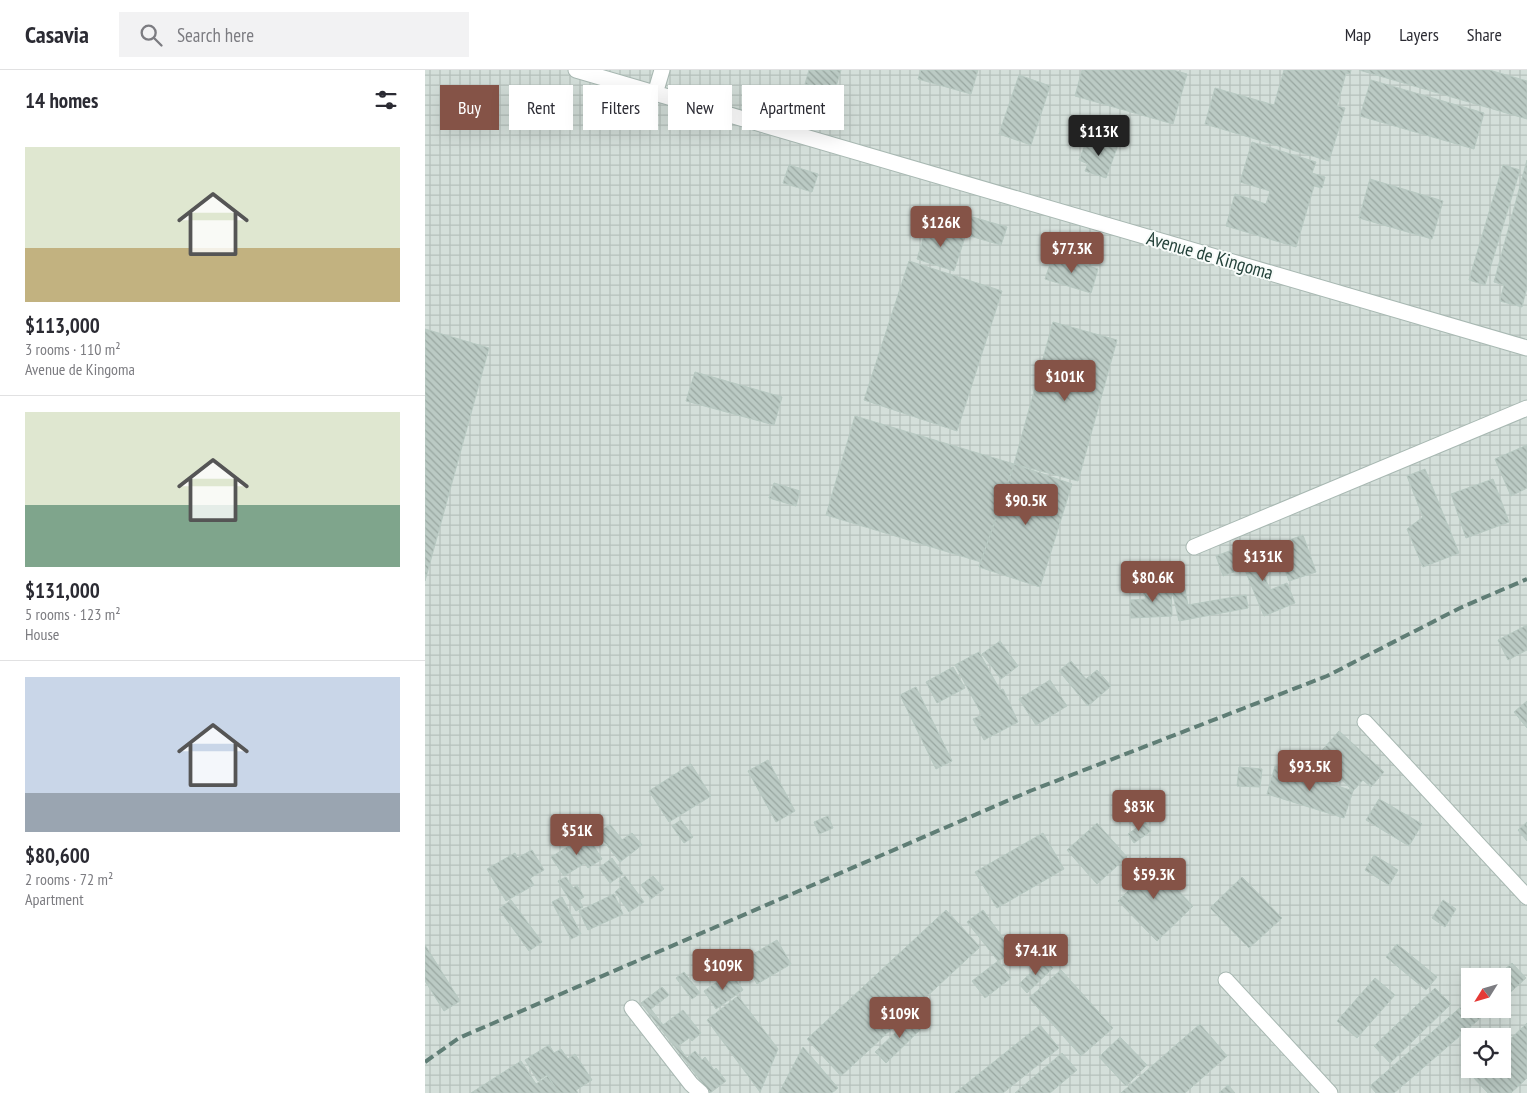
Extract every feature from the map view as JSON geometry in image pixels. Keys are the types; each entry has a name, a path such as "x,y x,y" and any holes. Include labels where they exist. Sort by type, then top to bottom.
{"street":[{"name":"Avenue de Kingoma","path":"576,70 625,85"},
{"path":"658,85 662,70"},
{"name":"Avenue de Kingoma","path":"658,95 1527,348"},
{"path":"1194,547 1527,408"},
{"path":"1365,722 1527,897"},
{"path":"1226,980 1331,1093"},
{"path":"632,1008 691,1084 701,1093"}],"shaded area":[{"path":"425,70 1527,70 1527,1093 425,1093"}],"building":[{"path":"809,70 841,70 836,85 805,84"},
{"path":"921,70 978,70 971,94 918,79"},
{"path":"1082,70 1173,70 1187,74 1173,124 1075,96"},
{"path":"1284,70 1351,70 1350,74 1346,73 1337,106 1345,108 1329,161 1205,124 1215,88 1274,105"},
{"path":"1359,70 1489,70 1527,81 1527,119"},
{"path":"1019,75 1050,86 1031,145 999,134"},
{"path":"1371,80 1484,113 1474,149 1360,116"},
{"path":"1096,137 1118,145 1106,178 1085,171 1088,164 1079,160 1087,140 1096,144"},
{"path":"1252,142 1316,162 1312,173 1325,177 1322,188 1314,186 1296,247 1226,226 1235,194 1266,204 1270,191 1240,182"},
{"path":"1527,160 1527,287 1522,307 1500,301 1504,285 1494,282"},
{"path":"789,165 818,174 812,192 783,183"},
{"path":"1503,165 1520,170 1485,285 1469,280"},
{"path":"1370,179 1443,201 1432,239 1359,218"},
{"path":"962,214 1007,227 1001,245 956,232"},
{"path":"927,226 965,237 954,271 917,259"},
{"path":"1053,255 1098,269 1091,293 1045,279"},
{"path":"909,261 1002,291 957,431 864,400"},
{"path":"1053,322 1117,340 1078,481 1014,464"},
{"path":"425,329 489,348 425,581"},
{"path":"695,372 782,397 774,425 686,401"},
{"path":"855,416 1014,464 981,562 826,515"},
{"path":"1527,445 1527,488 1511,496 1495,459"},
{"path":"1014,464 1072,484 1040,587 979,567"},
{"path":"1425,469 1459,553 1423,567 1407,529 1423,517 1407,476"},
{"path":"1493,479 1509,522 1466,538 1451,494"},
{"path":"774,483 800,491 796,506 769,498"},
{"path":"1303,535 1316,572 1289,581 1276,545"},
{"path":"1250,540 1270,590 1287,583 1295,603 1264,616 1235,546"},
{"path":"1232,550 1239,570 1223,576 1216,556"},
{"path":"1182,573 1188,605 1246,595 1248,608 1179,621 1171,586 1171,574"},
{"path":"1171,586 1172,616 1131,618 1130,600 1146,599 1141,587"},
{"path":"1527,625 1527,650 1508,660 1498,640"},
{"path":"1000,641 1018,666 1001,679 982,654"},
{"path":"979,652 1000,690 1003,689 1018,722 984,740 973,719 982,715 955,665"},
{"path":"1071,661 1086,679 1097,670 1111,686 1088,706 1059,671"},
{"path":"953,667 965,688 937,703 926,682"},
{"path":"1050,680 1067,706 1036,725 1019,699"},
{"path":"916,687 952,761 936,769 900,695"},
{"path":"1527,701 1527,728 1514,712"},
{"path":"1339,731 1384,772 1371,787 1363,780 1353,791 1317,756"},
{"path":"768,760 795,811 776,822 748,771"},
{"path":"691,764 711,796 669,822 649,791"},
{"path":"1275,766 1353,791 1344,818 1267,794"},
{"path":"1239,767 1262,769 1260,787 1237,786"},
{"path":"1379,799 1422,824 1409,846 1366,820"},
{"path":"828,816 833,828 819,834 814,822"},
{"path":"681,820 693,837 684,843 672,826"},
{"path":"1145,822 1151,831 1134,843 1128,834"},
{"path":"1527,822 1527,841 1518,830"},
{"path":"1097,823 1127,857 1097,884 1067,850"},
{"path":"610,824 622,840 632,833 642,845 620,862 598,834"},
{"path":"1043,833 1064,869 997,908 975,872"},
{"path":"587,835 602,859 588,868 585,863 564,876 551,857"},
{"path":"532,850 544,870 530,878 534,885 506,901 487,869 515,853 517,858"},
{"path":"1374,855 1398,870 1389,885 1365,870"},
{"path":"1146,857 1193,906 1157,941 1118,901 1136,883 1128,875"},
{"path":"612,858 623,874 610,883 599,868"},
{"path":"625,876 644,902 629,912 615,892 622,886 619,881"},
{"path":"653,876 664,889 651,899 641,885"},
{"path":"566,877 573,888 577,885 584,897 579,900 583,907 576,911 558,881"},
{"path":"1242,877 1282,918 1249,948 1210,908"},
{"path":"614,894 623,914 588,930 579,911"},
{"path":"562,897 581,934 571,939 552,902"},
{"path":"511,900 542,942 529,951 499,909"},
{"path":"1443,900 1456,909 1445,927 1432,918"},
{"path":"946,910 980,947 841,1076 807,1039"},
{"path":"983,910 1013,952 998,961 967,922"},
{"path":"777,940 791,964 757,984 743,960"},
{"path":"1397,944 1437,977 1426,990 1386,957"},
{"path":"425,945 460,1001 444,1011 425,981"},
{"path":"1045,959 1053,968 1027,993 1019,984"},
{"path":"998,961 1011,978 985,998 972,981"},
{"path":"1512,963 1526,978 1511,992 1511,968 1506,968"},
{"path":"1061,970 1113,1028 1081,1056 1029,998"},
{"path":"684,972 700,993 692,999 676,978"},
{"path":"732,974 743,990 716,1009 704,991 717,982 714,978 719,975 723,980"},
{"path":"1375,978 1395,995 1357,1038 1337,1021"},
{"path":"662,987 669,995 651,1009 663,1025 683,1010 701,1033 692,1041 689,1038 678,1046 687,1058 695,1051 702,1060 705,1057 714,1070 716,1068 726,1081 710,1093 641,1003"},
{"path":"1435,988 1451,1004 1390,1063 1374,1046"},
{"path":"738,996 778,1049 760,1092 707,1020"},
{"path":"1461,1007 1461,1018 1481,1018 1469,1028 1461,1028 1461,1035 1394,1093 1376,1093 1370,1086"},
{"path":"915,1014 925,1025 886,1063 875,1052"},
{"path":"1527,1023 1527,1078 1511,1093 1488,1093 1474,1078 1511,1078 1511,1038"},
{"path":"1200,1024 1227,1056 1185,1093 1121,1093"},
{"path":"1040,1025 1059,1048 1003,1093 955,1093"},
{"path":"1120,1037 1147,1065 1126,1086 1099,1057"},
{"path":"549,1045 554,1053 561,1049 568,1059 575,1054 592,1080 576,1090 578,1093 559,1093 547,1075 538,1081 525,1060"},
{"path":"803,1047 838,1088 832,1093 779,1093"},
{"path":"1062,1053 1077,1070 1050,1093 1015,1093"},
{"path":"521,1061 536,1084 548,1076 558,1093 471,1093"},
{"path":"1228,1085 1235,1093 1219,1093"}],"railway":[{"path":"425,1062 459,1038 1030,791 1327,676 1460,608 1527,579"}]}
